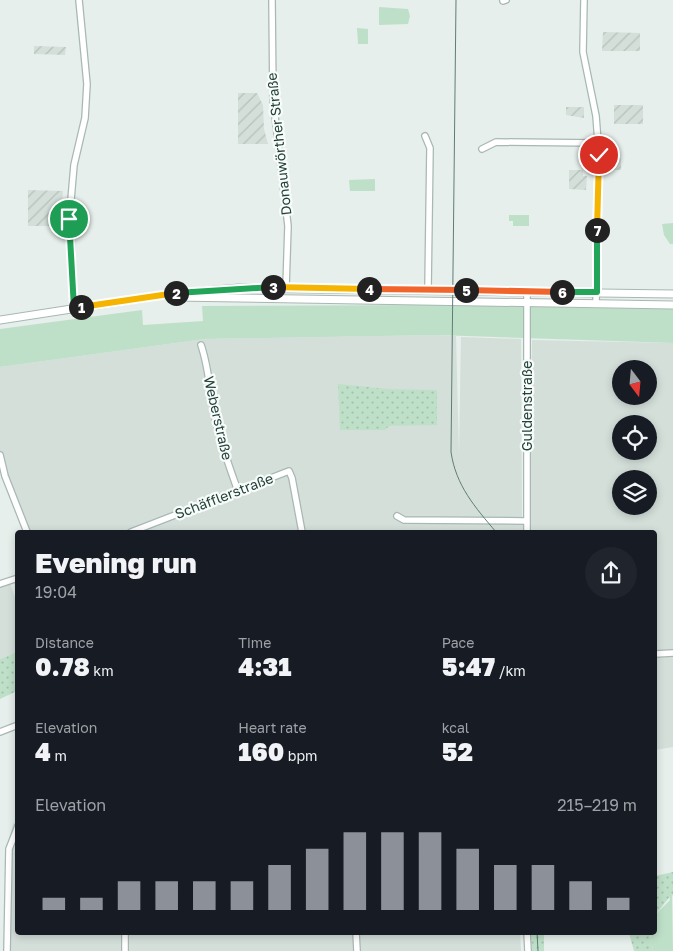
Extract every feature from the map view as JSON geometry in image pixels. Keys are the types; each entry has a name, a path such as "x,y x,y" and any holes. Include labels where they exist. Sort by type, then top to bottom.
{"street":[{"path":"74,308 70,211 74,165 85,118 87,84 79,0"},
{"name":"Donauwörther Straße","path":"272,0 273,99 288,227 286,288"},
{"path":"584,0 583,52 596,116 598,144 596,304"},
{"path":"425,136 430,148 428,290"},
{"path":"482,149 496,142 598,144"},
{"path":"0,320 204,290 286,288 673,294"},
{"name":"Guldenstraße","path":"527,291 526,521 528,530"},
{"path":"144,298 673,305"},
{"name":"Weberstraße","path":"201,345 206,361 209,386 221,443 238,490"},
{"path":"0,455 5,476 26,530"},
{"name":"Schäfflerstraße","path":"142,530 289,471 302,530"},
{"path":"397,516 404,520 526,521"},
{"path":"0,584 15,579"},
{"path":"657,654 673,653"},
{"path":"0,732 15,726"},
{"path":"7,951 9,849 15,834"},
{"path":"125,935 125,951"},
{"path":"356,935 357,951"},
{"path":"527,935 528,951"}],"shaded area":[{"path":"603,32 640,33 640,51 602,51"},
{"path":"34,46 66,47 65,55 34,54"},
{"path":"238,93 257,93 263,105 264,129 268,144 238,144"},
{"path":"614,105 643,105 643,124 614,124"},
{"path":"566,107 584,107 584,118 566,115"},
{"path":"605,158 621,158 621,170 605,170"},
{"path":"569,170 583,170 583,176 587,176 586,190 569,189"},
{"path":"28,190 63,191 60,226 28,226"},
{"path":"436,335 456,336 459,454 461,337 521,339 522,517 529,517 532,340 673,343 673,747 657,750 657,530 143,530 142,528 137,530 28,530 0,455 0,367 205,339"},
{"path":"10,583 15,597 15,653 0,659 0,587"},
{"path":"15,822 15,935 520,935 521,951 5,951 6,851"}],"green space":[{"path":"379,7 408,9 410,16 408,24 379,25"},
{"path":"357,28 368,29 368,44 358,44"},
{"path":"375,179 375,191 350,191 349,180"},
{"path":"509,215 529,215 529,226 513,226 513,221 509,221"},
{"path":"673,223 673,244 670,244 664,235 662,224"},
{"path":"427,305 673,309 673,343 436,335 205,339 0,367 0,329 142,310 143,325 203,321 202,306"},
{"path":"338,384 388,389 437,390 437,425 389,426 385,430 340,430"},
{"path":"15,653 15,692 0,699 0,659"},
{"path":"673,872 673,897 672,894 657,913 657,876"},
{"path":"672,894 673,951 653,951 650,935 657,935 657,913 670,900 669,895"},
{"path":"531,935 544,935 544,951 532,951"},
{"path":"630,935 650,935 653,951 634,951"}],"tram line":[{"path":"456,0 451,452 462,486 474,505 494,530"},
{"path":"537,935 538,951"}],"route":[{"path":"69,219 74,308 162,295 238,288 597,292 599,155"}]}
